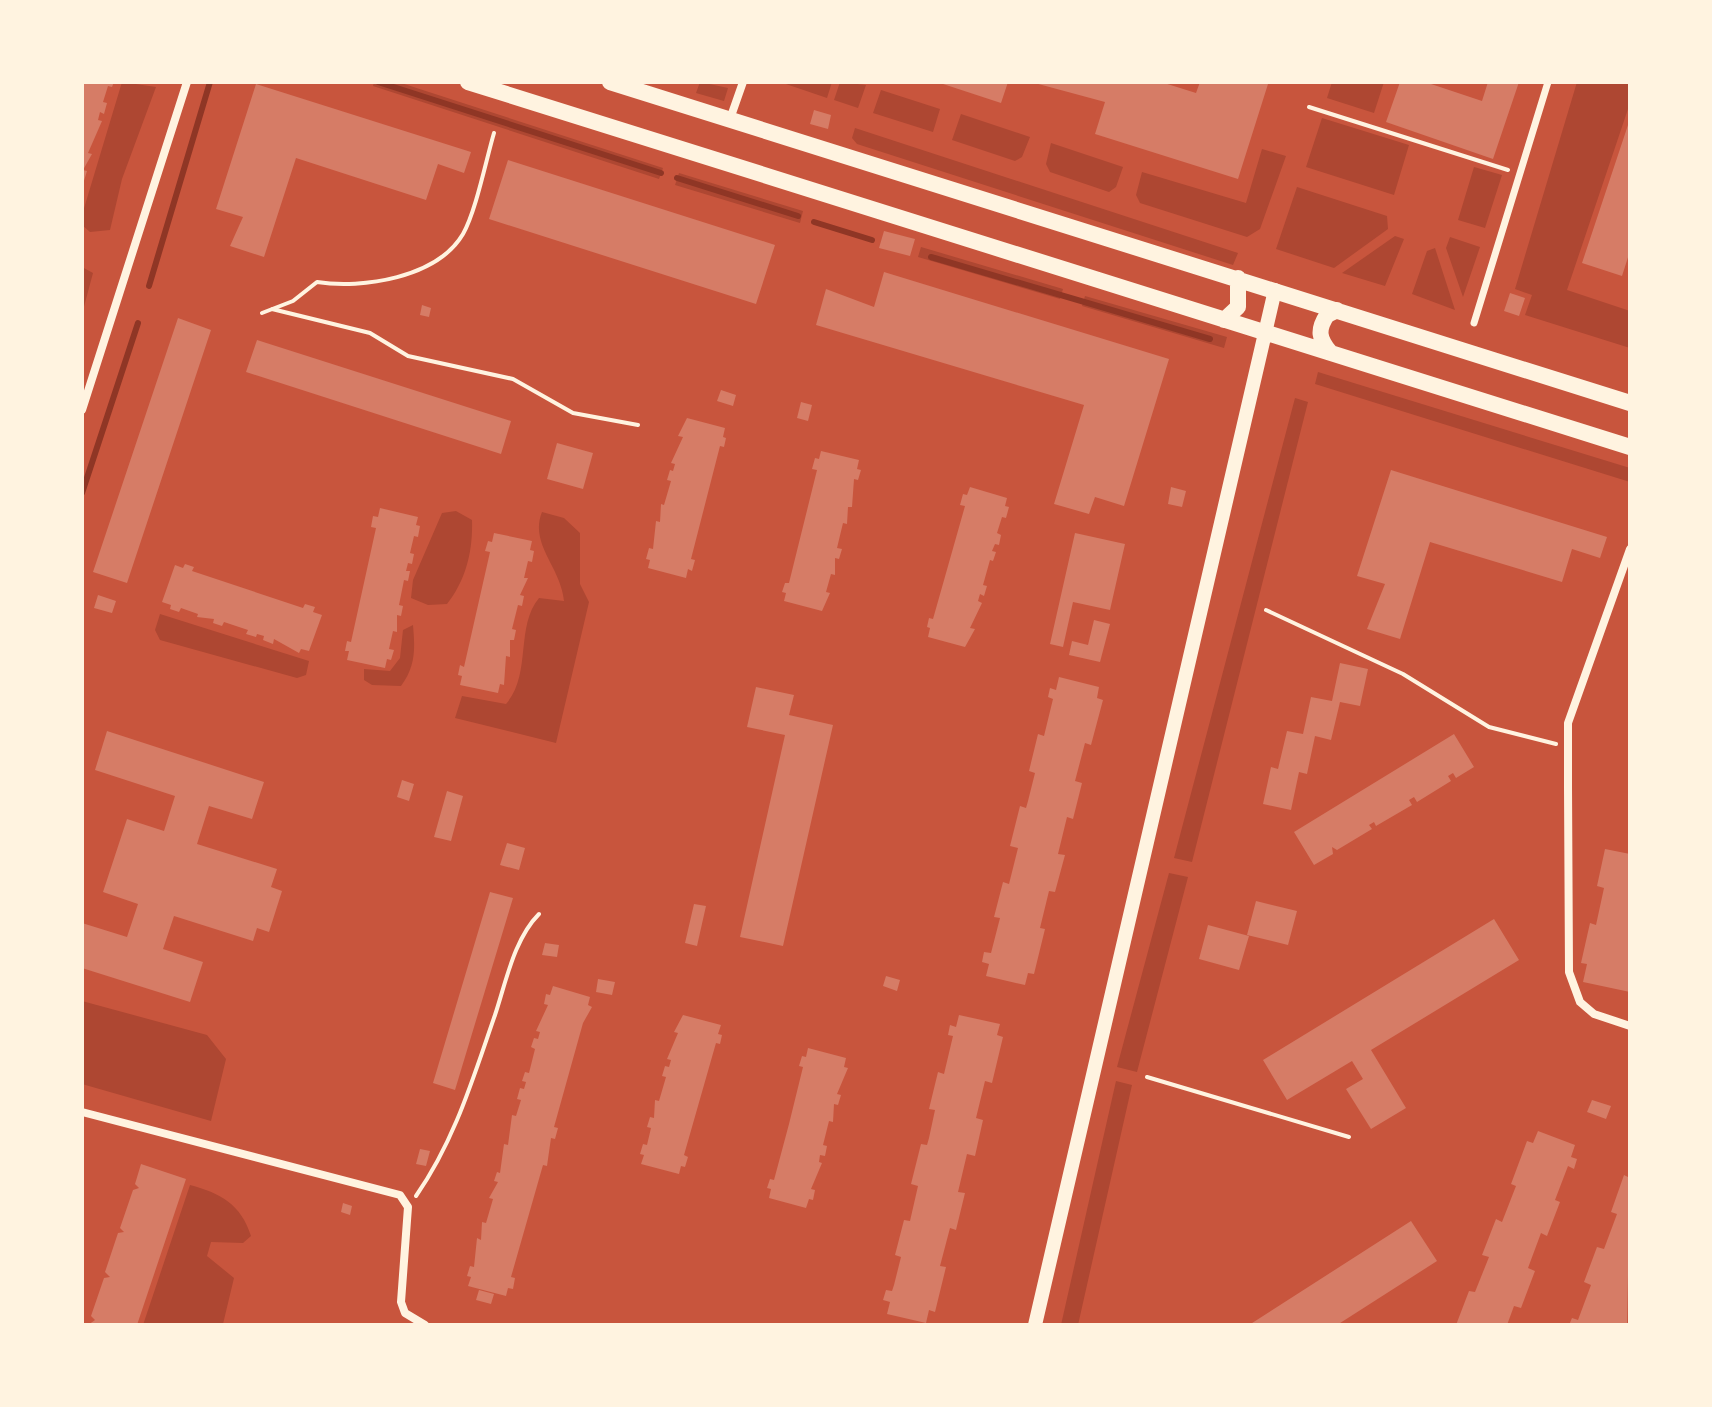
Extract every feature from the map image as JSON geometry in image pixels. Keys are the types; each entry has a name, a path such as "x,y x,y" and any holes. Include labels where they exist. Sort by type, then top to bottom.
{"main road":[{"path":"468,82 1630,447"},
{"path":"610,82 1630,403"},
{"path":"1224,320 1238,307 1241,297 1238,278"},
{"path":"1330,352 1321,341 1320,332 1327,315 1337,310"}],"street":[{"path":"82,410 187,82"},
{"path":"730,120 743,82"},
{"path":"1474,323 1548,82"},
{"path":"1035,1325 1275,290"},
{"path":"1630,549 1568,723 1569,972 1580,1002 1594,1014 1630,1026"},
{"path":"82,1112 400,1195 408,1207 401,1302 405,1313 425,1325"}],"path":[{"path":"1309,107 1520,174"},
{"path":"262,313 293,301 317,282 344,287 380,284 444,256 464,234 494,133"},
{"path":"272,309 370,333 408,356 513,379 573,413 638,425"},
{"path":"1266,610 1403,674 1489,727 1568,748"},
{"path":"408,1207 436,1168 458,1122 514,959 529,925 539,914"},
{"path":"1147,1077 1349,1137"}],"shaded area":[{"path":"122,82 156,87 122,179 110,230 90,232 82,225 82,215"},
{"path":"374,82 398,82 663,168 659,179 373,86"},
{"path":"700,82 728,88 724,101 696,93"},
{"path":"780,82 832,82 827,98"},
{"path":"840,82 866,85 858,108 834,100"},
{"path":"1332,82 1384,82 1374,113 1327,98"},
{"path":"1577,82 1630,82 1630,103 1567,290 1630,311 1630,348 1525,315 1532,295 1515,289"},
{"path":"881,90 940,109 933,132 873,113"},
{"path":"961,114 1030,137 1022,157 1015,161 952,140"},
{"path":"1322,118 1409,145 1394,195 1306,167"},
{"path":"855,128 1238,253 1233,265 857,144 852,138"},
{"path":"1051,143 1123,167 1116,187 1109,192 1050,172 1046,164"},
{"path":"1262,149 1286,156 1260,229 1247,237 1140,203 1136,195 1142,172 1246,203"},
{"path":"1474,167 1502,175 1485,228 1458,220"},
{"path":"679,173 803,211 800,223 675,185"},
{"path":"1297,187 1387,216 1388,229 1334,268 1276,249"},
{"path":"1395,236 1404,239 1385,286 1342,273"},
{"path":"1450,237 1480,247 1463,297 1446,248"},
{"path":"921,247 1063,289 1060,299 918,257"},
{"path":"1435,248 1455,310 1412,294 1427,251"},
{"path":"82,267 93,273 82,314"},
{"path":"1085,296 1227,337 1224,348 1082,306"},
{"path":"1318,372 1630,468 1630,482 1315,384"},
{"path":"1295,398 1308,402 1192,862 1174,858"},
{"path":"456,511 472,520 467,565 447,604 428,605 411,598 413,580 442,513"},
{"path":"542,512 564,518 580,533 580,584 589,602 556,743 455,718 462,696 506,704 519,679 527,623 532,610 539,598 564,601 562,589 542,545 539,524"},
{"path":"160,614 309,661 306,675 297,678 160,640 155,630"},
{"path":"413,625 413,657 401,686 372,685 364,680 364,669 390,671 400,658 403,630"},
{"path":"1169,873 1188,877 1137,1072 1117,1067"},
{"path":"82,1001 207,1035 226,1059 211,1121 82,1084"},
{"path":"1116,1081 1132,1085 1078,1325 1061,1325"},
{"path":"190,1185 228,1202 241,1216 251,1236 243,1243 211,1242 207,1256 234,1278 223,1324 143,1325"}],"building":[{"path":"82,82 114,82 112,87 108,86 103,102 107,103 104,114 100,112 98,120 102,121 88,153 92,154 83,170 87,171 83,184"},
{"path":"937,82 1008,82 1001,103"},
{"path":"1031,82 1161,82 1196,93 1200,82 1268,84 1238,179 1095,134 1105,102"},
{"path":"1400,82 1425,82 1482,101 1488,82 1519,82 1493,159 1386,122"},
{"path":"256,84 471,152 464,173 438,164 426,200 296,158 264,257 230,246 243,217 216,209"},
{"path":"814,110 831,115 828,129 810,124"},
{"path":"1629,122 1630,251 1622,276 1582,263"},
{"path":"508,160 775,245 756,304 489,219"},
{"path":"884,231 915,239 910,256 879,248"},
{"path":"884,272 1169,359 1124,506 1095,497 1089,514 1054,504 1084,405 816,325 826,289 874,307"},
{"path":"1510,293 1525,298 1519,316 1504,311"},
{"path":"422,305 431,308 429,317 420,315"},
{"path":"178,318 211,330 127,583 93,572"},
{"path":"257,340 511,421 501,454 246,372"},
{"path":"721,390 736,395 733,406 717,401"},
{"path":"801,402 812,405 808,421 797,418"},
{"path":"687,418 725,428 723,437 726,438 724,447 720,446 691,559 695,560 692,571 688,569 686,578 648,568 650,560 646,559 649,548 653,549 656,521 660,522 661,504 664,505 671,481 667,480 675,464 671,463 683,437 678,436"},
{"path":"557,443 593,453 583,489 547,479"},
{"path":"821,451 859,460 857,469 861,470 858,480 854,479 852,507 848,507 847,524 843,523 837,548 842,549 839,559 835,558 835,575 831,574 826,592 830,593 822,611 784,601 786,593 782,592 785,583 789,583 817,470 812,469"},
{"path":"1391,470 1607,537 1600,558 1572,549 1562,582 1430,542 1400,639 1367,629 1385,584 1357,576"},
{"path":"970,487 1007,498 1005,506 1009,507 997,533 1001,535 999,545 995,544 992,551 996,552 993,561 990,560 983,585 987,586 984,596 980,594 978,601 982,603 970,628 975,629 965,647 928,637 930,628 927,627 929,618 933,619 965,506 960,505 963,494 967,495"},
{"path":"1171,487 1186,491 1182,507 1168,504"},
{"path":"380,508 418,517 416,525 420,526 410,553 414,554 412,564 408,563 406,571 410,571 408,581 404,580 399,605 403,606 401,616 397,615 397,632 393,631 389,649 394,650 385,668 347,660 349,651 345,651 347,641 351,642 376,528 371,527 373,516 378,517"},
{"path":"494,533 532,541 530,550 534,551 532,562 528,561 524,578 528,578 520,595 524,596 522,606 518,605 512,629 516,630 514,640 510,640 510,657 506,656 504,685 500,684 498,693 460,685 462,676 458,675 460,665 464,667 490,552 485,551"},
{"path":"1075,533 1125,544 1110,610 1073,602 1063,647 1050,644"},
{"path":"185,564 194,567 192,571 303,608 305,604 315,607 313,612 322,615 309,651 301,649 299,653 274,639 273,644 263,640 264,636 246,634 248,630 224,622 222,626 213,623 214,619 197,617 198,614 181,608 179,612 170,609 171,605 162,602 175,565 183,568"},
{"path":"98,595 116,601 112,613 94,608"},
{"path":"1094,620 1110,624 1100,662 1069,655 1072,641 1088,645"},
{"path":"1340,663 1368,669 1360,706 1340,702 1331,740 1315,736 1307,774 1299,772 1291,810 1263,804 1271,767 1278,769 1287,731 1303,734 1311,697 1332,701"},
{"path":"1059,677 1099,687 1097,698 1103,700 1091,745 1085,743 1075,781 1082,783 1073,819 1067,817 1058,854 1065,855 1055,892 1049,891 1040,928 1045,929 1034,974 1028,973 1025,985 986,976 989,964 982,962 984,952 991,953 1000,918 994,917 1003,882 1009,884 1018,848 1010,846 1020,806 1026,808 1028,801 1035,773 1029,771 1038,734 1044,736 1053,699 1048,697 1050,688 1056,690"},
{"path":"756,687 794,695 789,715 833,725 783,946 740,937 785,735 747,727"},
{"path":"107,731 264,782 252,819 209,806 197,844 277,869 271,887 282,891 269,932 257,928 253,941 174,916 163,949 203,962 190,1002 82,968 82,923 127,937 138,904 103,892 127,819 164,831 175,796 95,770"},
{"path":"1454,734 1474,767 1456,778 1453,773 1448,776 1451,781 1417,802 1414,797 1409,800 1412,805 1376,826 1374,822 1369,825 1372,829 1337,850 1332,847 1333,854 1314,865 1294,832"},
{"path":"402,780 414,784 409,801 397,797"},
{"path":"447,791 463,796 451,841 434,837"},
{"path":"507,843 525,848 519,870 500,865"},
{"path":"1605,849 1630,854 1630,992 1583,982 1587,964 1581,963 1590,923 1596,925 1604,888 1597,886"},
{"path":"490,892 513,898 455,1090 433,1083"},
{"path":"1256,901 1297,911 1288,945 1247,935"},
{"path":"694,904 706,906 697,946 685,943"},
{"path":"1494,919 1519,960 1371,1050 1406,1108 1371,1129 1346,1089 1363,1079 1352,1061 1287,1100 1263,1060"},
{"path":"1208,925 1249,936 1239,970 1199,959"},
{"path":"545,943 559,945 557,957 542,955"},
{"path":"886,976 900,980 897,991 883,986"},
{"path":"598,979 615,982 612,995 596,992"},
{"path":"553,986 590,997 588,1005 592,1007 583,1023 554,1127 558,1128 555,1139 551,1138 547,1166 543,1165 511,1277 515,1278 513,1289 508,1288 506,1296 468,1286 471,1277 467,1276 470,1266 474,1267 477,1238 481,1240 482,1222 486,1223 493,1199 489,1198 498,1182 494,1181 497,1172 500,1173 504,1144 508,1145 512,1115 516,1116 521,1100 517,1099 520,1088 524,1089 526,1082 522,1081 525,1072 529,1073 535,1049 531,1047 534,1038 538,1039 540,1032 536,1031 548,1005 544,1004 546,994 550,995"},
{"path":"683,1015 721,1025 718,1034 722,1035 720,1044 716,1043 684,1155 688,1157 685,1167 681,1166 679,1174 641,1164 644,1155 640,1154 643,1144 647,1145 651,1128 647,1127 650,1117 654,1118 655,1100 659,1101 666,1077 662,1076 665,1066 669,1067 671,1060 667,1059 678,1033 674,1032"},
{"path":"959,1015 1000,1024 997,1035 1003,1037 992,1083 985,1081 976,1118 983,1120 975,1156 967,1154 958,1192 965,1193 956,1230 950,1228 940,1266 946,1267 935,1312 929,1310 926,1323 887,1314 890,1302 883,1300 886,1290 892,1291 894,1285 901,1257 895,1255 904,1220 910,1221 918,1186 911,1184 921,1144 927,1145 935,1110 929,1109 938,1072 944,1074 953,1036 948,1035 950,1025 956,1027"},
{"path":"808,1048 846,1058 844,1067 848,1068 837,1094 841,1095 838,1105 834,1104 833,1122 829,1121 823,1145 827,1146 825,1156 820,1155 819,1162 822,1163 811,1189 815,1190 813,1200 809,1199 806,1208 769,1198 771,1189 767,1188 770,1179 774,1180 803,1067 799,1066"},
{"path":"1592,1100 1611,1106 1606,1119 1587,1112"},
{"path":"1538,1131 1575,1145 1571,1157 1577,1159 1574,1169 1568,1166 1555,1200 1560,1202 1547,1236 1541,1233 1528,1268 1535,1271 1521,1308 1514,1306 1507,1325 1456,1325 1469,1291 1475,1292 1489,1257 1482,1255 1496,1219 1502,1222 1516,1186 1511,1184 1527,1141 1533,1143"},
{"path":"420,1149 430,1151 426,1166 416,1164"},
{"path":"141,1164 186,1179 137,1325 88,1325 95,1320 91,1316 104,1278 110,1277 105,1272 118,1233 124,1232 120,1228 133,1190 139,1188 135,1184"},
{"path":"1624,1175 1630,1178 1627,1325 1569,1325 1572,1318 1578,1320 1591,1285 1584,1282 1597,1247 1604,1249 1617,1214 1611,1212"},
{"path":"343,1203 352,1206 350,1215 341,1212"},
{"path":"1411,1221 1437,1261 1337,1325 1249,1325"},
{"path":"479,1290 494,1294 491,1304 476,1300"}],"waterway":[{"path":"149,286 210,82"},
{"path":"378,82 661,173"},
{"path":"677,178 798,216"},
{"path":"814,222 872,240"},
{"path":"931,257 1210,339"},
{"path":"82,493 138,323"}]}
